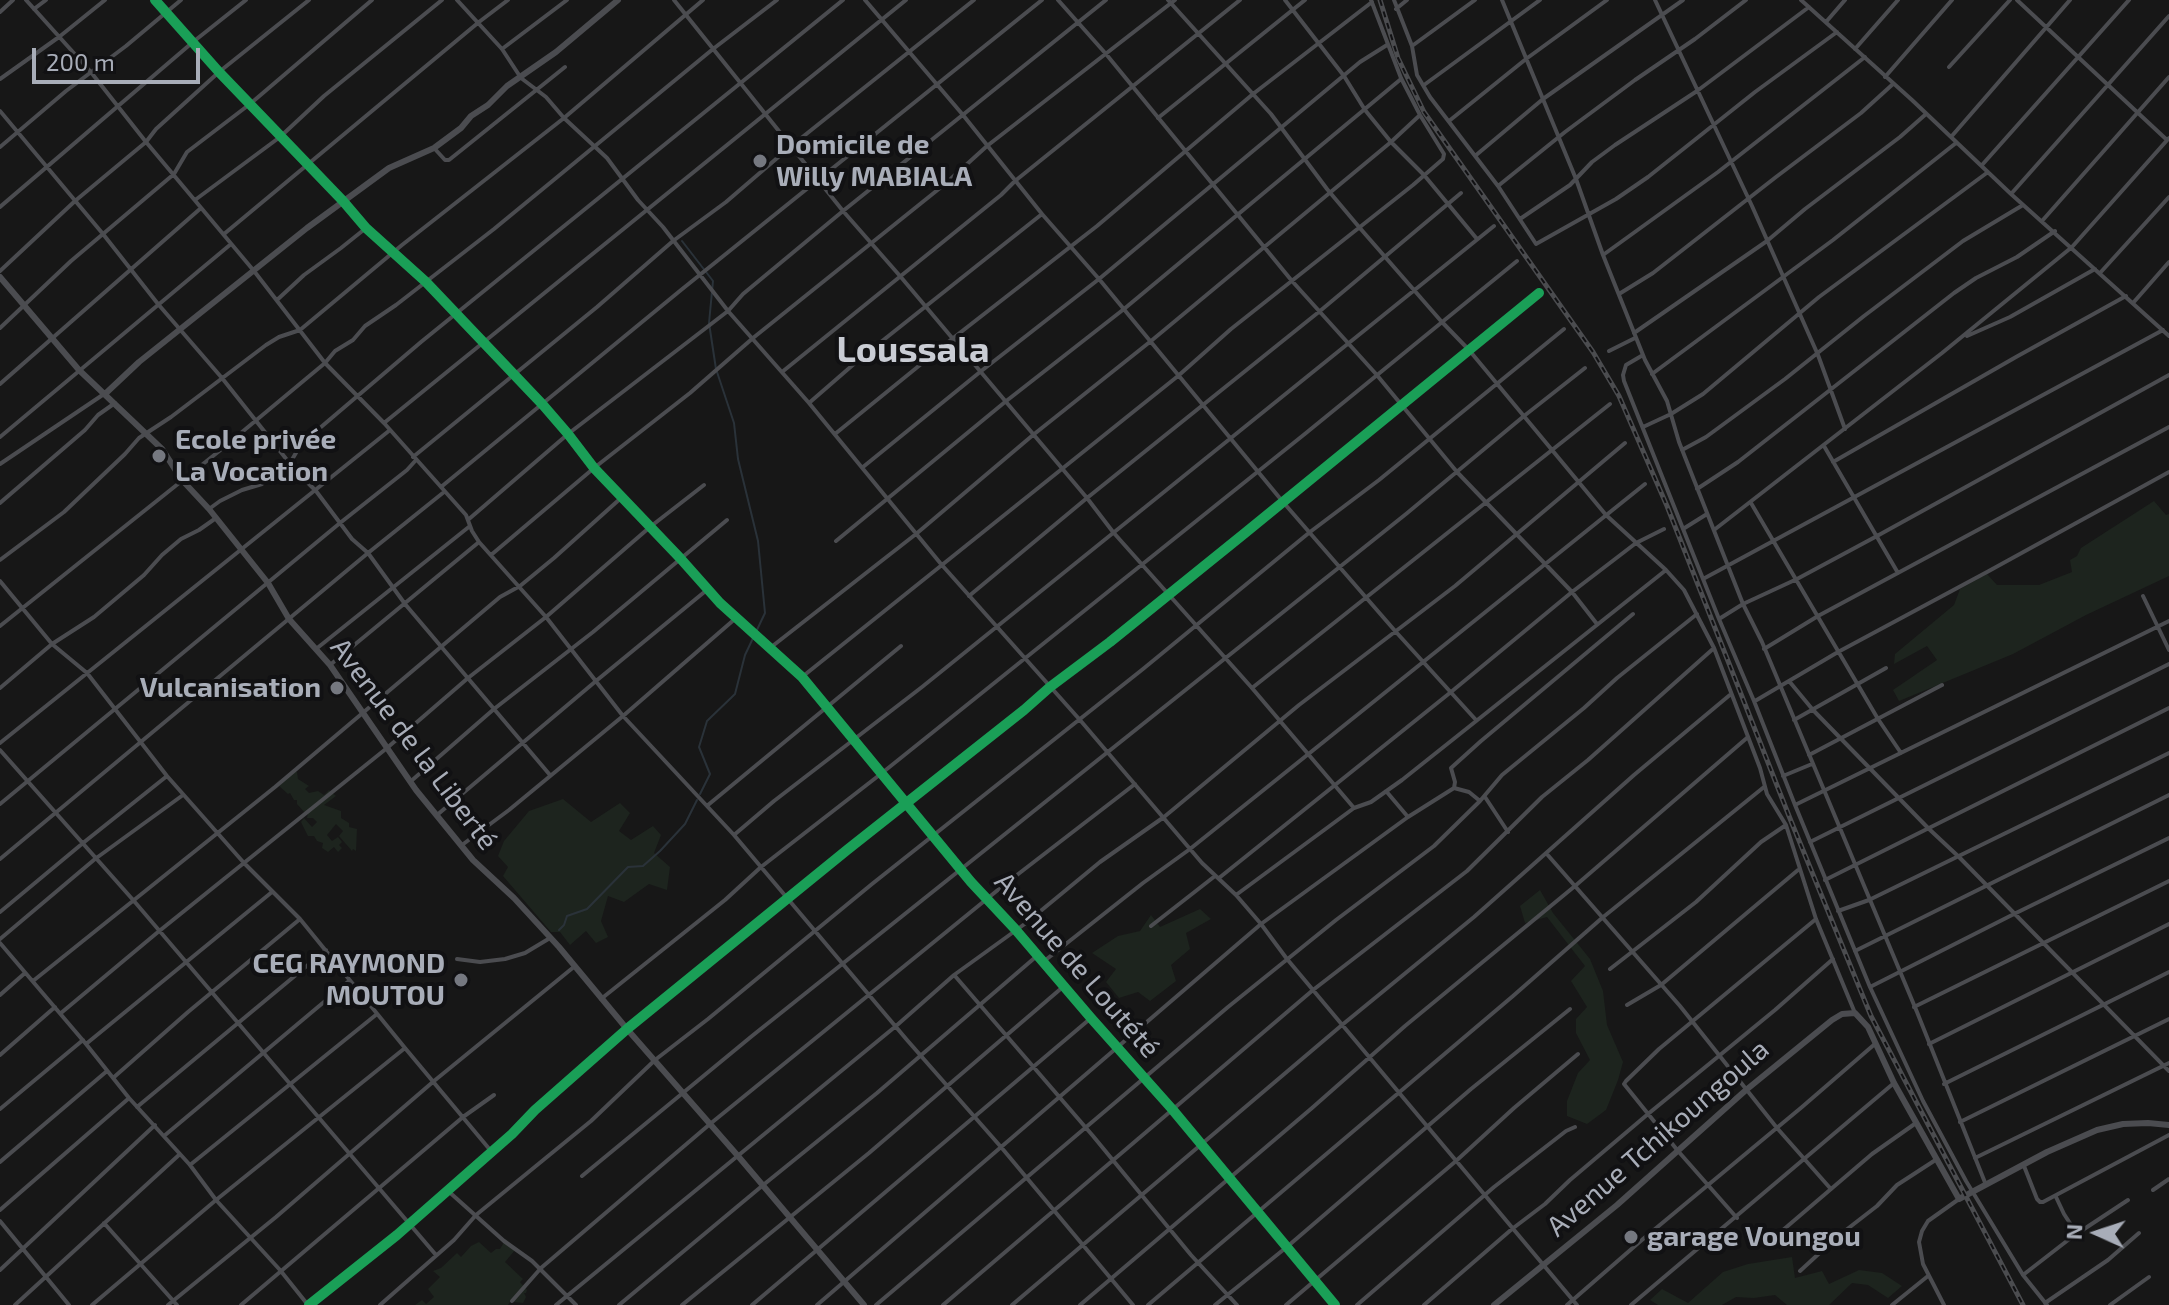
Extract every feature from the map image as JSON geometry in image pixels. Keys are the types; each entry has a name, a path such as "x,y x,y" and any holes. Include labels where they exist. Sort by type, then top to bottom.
{"street":[{"path":"0,12 13,0"},
{"path":"26,0 90,71 232,243 325,363 384,423 469,519 479,542 546,617 623,716 734,835 1133,1305"},
{"path":"34,9 46,0"},
{"path":"0,79 105,0"},
{"name":"Avenue de Loutété","path":"155,0 366,228 457,313 543,405 621,498 736,618 802,677 961,869 1172,1109 1335,1305"},
{"path":"0,147 181,0"},
{"path":"0,207 246,0"},
{"path":"0,274 75,201 146,142 156,129 219,72 309,0"},
{"path":"0,328 55,276 174,174 187,152 250,104 372,0"},
{"path":"195,200 280,137 324,96 442,0"},
{"path":"457,0 502,49 521,78 546,97 623,177 728,311 863,467 941,564 1190,849 1261,924 1575,1303"},
{"path":"224,234 508,0"},
{"path":"502,49 567,0"},
{"path":"0,464 105,394 180,328 343,201 389,168 434,148 461,128 507,86 618,0"},
{"path":"674,0 818,181 1113,532 1354,808"},
{"path":"0,560 64,512 145,434 266,345 300,330 564,118 703,0"},
{"path":"0,626 257,420 353,340 365,326 426,282 777,0"},
{"path":"209,509 242,490 262,484 290,463 307,439 457,313 843,0"},
{"path":"865,0 1283,502 1476,720"},
{"path":"384,423 906,0"},
{"path":"0,804 407,470 415,459 673,241 726,202 974,0"},
{"path":"0,859 701,274 1042,0"},
{"path":"1058,0 1292,281 1376,374 1457,472 1572,592 1597,624"},
{"path":"469,519 568,434 728,311 743,294 843,211 1106,0"},
{"path":"782,372 1240,0"},
{"path":"1285,0 1320,43 1365,110 1477,239"},
{"path":"1158,118 1305,0"},
{"path":"1394,0 1412,46 1417,75 1536,244 1616,199 1648,177 1837,32"},
{"path":"1396,9 1407,0"},
{"path":"1412,46 1475,0"},
{"path":"1502,0 1576,179 1643,355 1667,401 1682,450 1743,604 1855,865 1986,1186"},
{"path":"1424,85 1540,0"},
{"path":"1449,121 1526,59 1607,0"},
{"path":"1655,0 1799,312 1845,429"},
{"path":"1475,156 1543,99 1683,0"},
{"path":"1498,186 1558,137 1746,0"},
{"path":"1801,0 2169,336"},
{"path":"1826,22 1845,0"},
{"path":"1855,49 1898,0"},
{"path":"1885,77 1952,0"},
{"path":"1949,67 2010,0"},
{"path":"1714,530 1960,339 2072,247 2168,140 2017,0"},
{"path":"1951,137 2070,0"},
{"path":"1982,165 2129,0"},
{"path":"491,555 945,184 987,146 1172,1 1282,128 1359,227 1469,350 1606,515 1684,590 1714,648 1760,768 1764,787 1786,825 1816,919 1855,1013 1868,1027 1894,1083 1937,1159 2023,1275 2046,1304 2108,1260 2139,1233"},
{"path":"802,677 1178,376 1444,156 1401,78 1372,1 835,434"},
{"path":"1520,219 1576,179 1615,145 1697,91 1809,7"},
{"path":"2011,194 2169,16"},
{"path":"863,467 1099,279 1360,62 1387,45"},
{"path":"1603,255 1731,162 1865,57"},
{"path":"434,148 445,160 449,160 565,67"},
{"path":"2042,221 2169,77"},
{"path":"836,541 1124,309 1401,78"},
{"path":"1619,294 1653,273 1749,200 1861,113 1893,83"},
{"path":"0,111 316,491 352,539 368,553 405,604 550,775"},
{"path":"1609,351 1767,241 1926,114"},
{"path":"770,648 916,534 1265,247 1420,115"},
{"path":"1652,374 1957,142"},
{"path":"1643,427 1703,394 1799,312 1988,172"},
{"path":"969,596 1461,193"},
{"path":"2100,273 2169,197"},
{"path":"1682,450 1706,437 1818,355 1963,241 2023,205"},
{"path":"0,384 201,208"},
{"path":"809,403 1042,214"},
{"path":"734,835 1494,226"},
{"path":"277,300 304,275 366,228"},
{"path":"1697,489 1738,462 1954,293 2055,231"},
{"path":"0,437 232,243"},
{"path":"601,999 725,900 761,867 1517,261"},
{"path":"2133,303 2169,262"},
{"path":"1960,339 2010,317 2095,269"},
{"name":"Avenue de la Liberté","path":"0,274 79,370 162,449 182,480 268,583 289,619 330,665 410,782 483,871 514,898 575,966 864,1305"},
{"path":"183,795 95,859 0,941 129,1098 309,1305 409,1224 627,1029 1539,293"},
{"path":"1833,462 2126,296"},
{"path":"380,1305 454,1240 476,1215 591,1121 655,1060 1564,329"},
{"path":"1703,579 2163,330"},
{"path":"1643,355 1626,365 1623,375 1825,880 1870,987 1966,1196"},
{"path":"582,1176 1585,368"},
{"path":"1719,619 2169,375"},
{"path":"0,503 115,403"},
{"path":"1252,688 1610,404"},
{"path":"1764,649 1818,616 2169,427"},
{"path":"0,743 390,430"},
{"path":"556,1305 954,975 1064,894 1100,862 1164,817 1299,705 1396,632 1625,443"},
{"path":"1824,446 1898,573"},
{"path":"1754,701 2169,472"},
{"path":"1043,962 1190,849 1645,484"},
{"path":"61,1013 704,485"},
{"path":"33,981 364,714 500,597 520,586 621,498"},
{"path":"1751,503 1901,753"},
{"path":"1683,529 1707,514"},
{"path":"0,688 52,644 94,617 181,539 216,518"},
{"path":"410,782 494,709 727,520"},
{"path":"316,649 470,526"},
{"path":"1151,926 1334,785 1572,592 1636,543 1664,529"},
{"path":"330,665 479,542"},
{"path":"1236,895 1354,808 1371,802 1386,791 1666,570"},
{"path":"0,581 52,644 87,673 183,795 300,919 491,1151"},
{"path":"437,815 708,589"},
{"path":"2143,596 2169,650"},
{"path":"1454,788 1451,768 1633,614"},
{"path":"876,1305 1287,959 1412,864 1502,775 1698,614"},
{"path":"462,845 623,716 736,618"},
{"path":"1795,805 2169,621"},
{"path":"708,805 901,646"},
{"path":"943,1305 1313,990 1467,871 1542,797 1714,648"},
{"path":"1810,842 2169,664"},
{"path":"1794,720 1886,668"},
{"path":"1789,681 1813,710 2166,1064 2169,1071"},
{"path":"1809,755 1942,685"},
{"path":"1012,1305 1140,1194 1474,917 1731,694"},
{"path":"1825,880 2169,708"},
{"path":"1080,1305 1748,737"},
{"path":"0,750 134,901 436,1255"},
{"path":"1838,911 1869,900 2169,753"},
{"path":"1783,776 1812,764"},
{"path":"0,912 167,776"},
{"path":"512,1301 541,1268 710,1124 987,899 1135,784"},
{"path":"1148,1305 1602,918 1764,787"},
{"path":"817,1305 1261,924 1408,817 1454,788 1482,798 1508,832"},
{"path":"1386,791 1408,817"},
{"path":"1855,951 2169,795"},
{"path":"1610,969 1696,902 1761,842 1786,825"},
{"path":"1870,987 2169,838"},
{"path":"1546,853 1692,1021 1777,1128 1830,1188"},
{"path":"1627,1005 1661,985 1799,870"},
{"path":"1914,1007 2169,881"},
{"path":"0,1109 272,892"},
{"path":"113,1078 300,919"},
{"path":"1737,1218 1625,1087 1626,1081 1692,1021 1816,919"},
{"path":"1929,1044 2169,924"},
{"path":"457,959 480,962 505,959 525,953 550,938"},
{"path":"137,1107 326,950"},
{"path":"619,1305 921,1056 1038,955"},
{"path":"1424,1305 1833,959"},
{"path":"103,1223 173,1304 434,1081 575,966"},
{"path":"0,995 26,972"},
{"path":"1944,1084 2169,972"},
{"path":"954,975 1237,1305"},
{"path":"164,1136 350,980"},
{"path":"682,1305 790,1218 1064,986"},
{"path":"0,1055 55,1007"},
{"path":"1215,1305 1570,1009"},
{"name":"Avenue Tchikoungoula","path":"1494,1305 1617,1205 1746,1090 1832,1020 1842,1014 1855,1013"},
{"path":"190,1165 377,1014"},
{"path":"752,1305 1091,1018"},
{"path":"1960,1122 2169,1019"},
{"path":"1567,1305 1575,1303 1643,1239 1876,1043"},
{"path":"92,1305 216,1200 405,1048"},
{"path":"1286,1305 1578,1054"},
{"path":"1975,1158 2166,1064"},
{"path":"0,1162 107,1071"},
{"path":"1631,1305 1894,1083"},
{"path":"241,1305 463,1117 494,1095"},
{"path":"0,1210 129,1098"},
{"path":"1776,1236 1872,1154 1916,1123"},
{"path":"1944,1305 1919,1252 1922,1231 1934,1215 2023,1165 2097,1130 2123,1124 2169,1125"},
{"path":"0,1270 155,1125"},
{"path":"1357,1305 1484,1196 1575,1127"},
{"path":"2023,1165 2040,1202 2056,1197 2169,1135"},
{"path":"15,1305 180,1154"},
{"path":"1800,1271 1877,1206 1897,1185 1937,1159"},
{"path":"2153,1190 2169,1179"},
{"path":"447,1190 504,1241 541,1268 576,1305"},
{"path":"2056,1197 2077,1234"},
{"path":"2023,1275 2128,1200"},
{"path":"0,1221 69,1305"},
{"path":"1892,1305 1928,1276"},
{"path":"2110,1305 2149,1277"}],"shaded area":[{"path":"2154,501 2166,515 2169,514 2169,576 2013,654 1899,701 1893,690 1937,660 1927,646 1894,664 1895,654 1954,605 1960,589 1987,574 1997,585 2039,585 2072,572 2070,560 2077,556 2081,548"},
{"path":"292,772 297,772 298,779 309,786 305,789 309,793 318,791 324,795 329,790 336,796 324,805 341,811 341,818 349,823 349,827 357,829 356,851 352,851 339,836 343,831 336,824 327,835 332,841 338,837 342,842 338,852 334,847 328,852 322,848 323,843 314,836 308,836 301,822 304,818 312,827 317,822 307,818 308,813 297,804 297,800 279,786"},
{"path":"563,799 591,822 620,803 630,813 619,831 631,840 653,826 661,835 654,853 670,867 667,890 649,884 624,902 608,896 601,921 608,937 596,943 586,931 570,945 560,932 551,932 503,876 508,867 498,856 504,841 529,811"},
{"path":"1540,890 1553,913 1590,959 1603,991 1607,1025 1623,1062 1606,1110 1587,1124 1567,1116 1567,1101 1578,1073 1590,1060 1576,1033 1576,1019 1587,1007 1571,981 1585,966 1547,917 1525,923 1520,906"},
{"path":"1200,909 1211,919 1186,933 1190,949 1171,965 1176,981 1150,1001 1138,992 1119,998 1106,982 1116,969 1092,953 1118,936 1140,931 1151,915 1160,927"},
{"path":"506,1239 515,1250 505,1262 523,1279 520,1282 527,1290 523,1303 512,1299 508,1305 415,1305 422,1300 426,1304 434,1297 428,1289 440,1277 433,1271 457,1253 461,1257 479,1242 491,1253 500,1249"},
{"path":"1792,1257 1795,1278 1822,1271 1829,1284 1859,1270 1882,1273 1902,1286 1888,1298 1868,1285 1852,1283 1829,1305 1787,1305 1775,1295 1736,1297 1722,1305 1658,1305 1650,1300 1662,1289 1688,1303 1723,1272 1748,1264"}],"waterway":[{"path":"682,241 713,281 709,323 716,369 734,423 738,459 758,541 765,613 745,655 735,694 707,721 699,747 710,774 700,794"},
{"path":"559,930 567,916 587,909 628,867 643,866 660,851 685,824 697,800"}],"railway":[{"path":"1380,0 1398,58 1424,112 1593,352 1619,396 1667,506 1871,1016 2023,1305"}],"cycle path":[{"path":"155,0 366,228 426,282 543,405 594,468 720,603 802,677 971,882 1172,1109 1335,1305"},
{"path":"309,1305 397,1235 627,1029 1539,293"}],"place":[{"name":"Domicile de Willy MABIALA","path":"760,161"},
{"name":"Ecole privée La Vocation","path":"159,456"},
{"name":"Vulcanisation","path":"337,688"},
{"name":"CEG RAYMOND MOUTOU","path":"461,980"},
{"name":"garage Voungou","path":"1631,1237"}],"district":[{"name":"Loussala","path":"913,350"}]}
